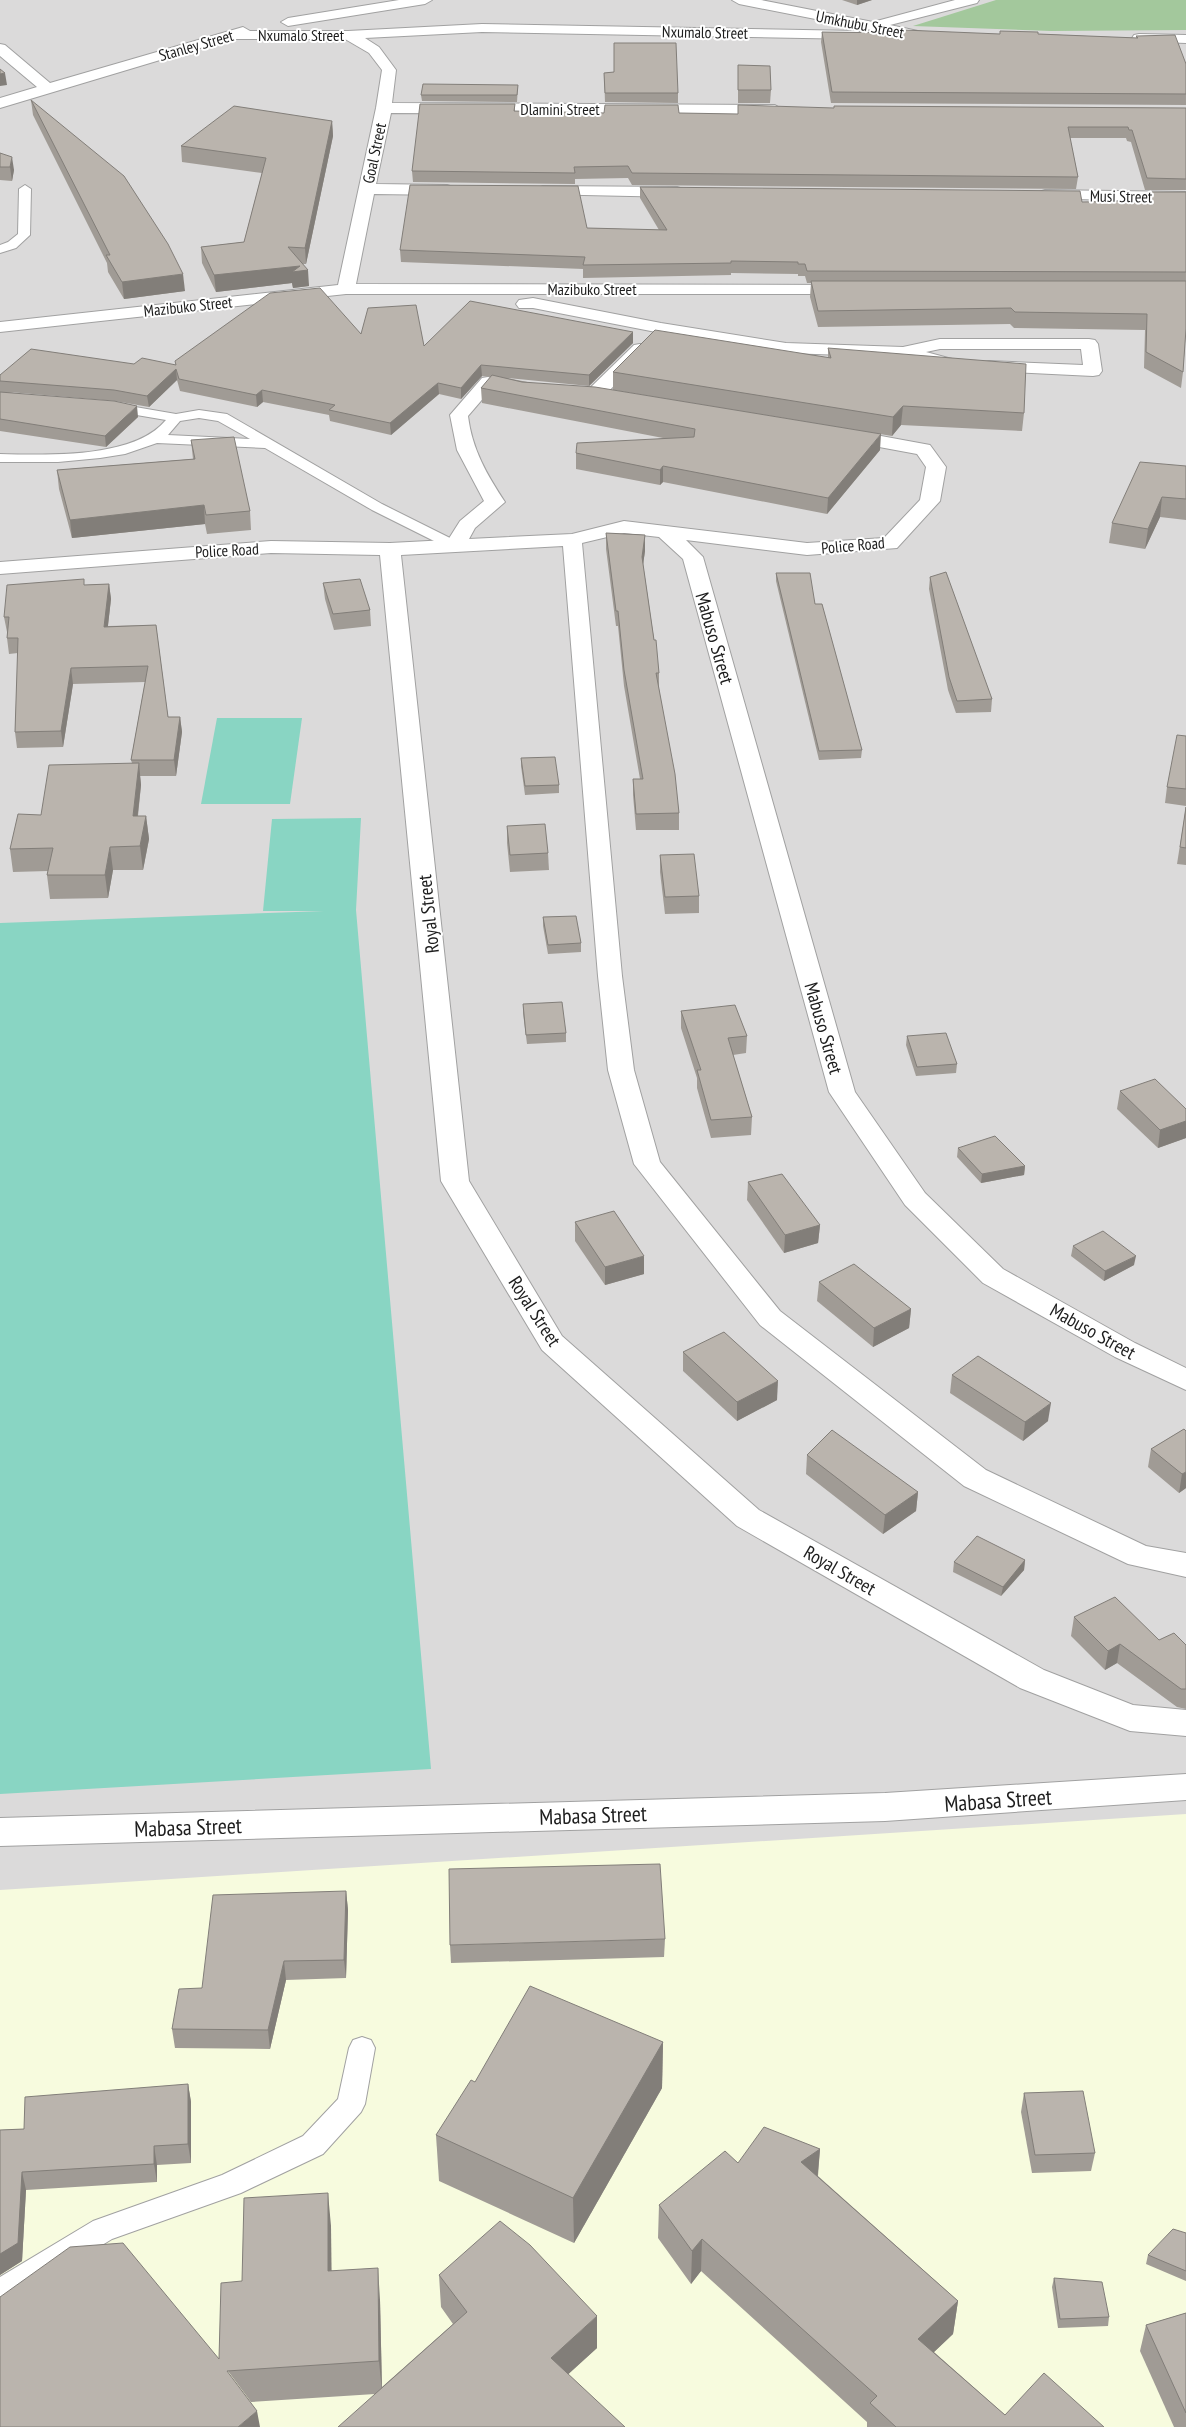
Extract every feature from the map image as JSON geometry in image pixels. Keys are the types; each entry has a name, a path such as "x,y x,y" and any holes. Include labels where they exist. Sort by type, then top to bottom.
{"street":[{"name":"Stanley Street","path":"0,103 225,36 290,21 425,0"},
{"name":"Umkhubu Street","path":"739,0 927,36"},
{"path":"870,26 972,0"},
{"name":"Nxumalo Street","path":"225,36 348,35 482,28 927,36"},
{"name":"Goal Street","path":"346,289 384,108 388,70 374,50 348,35"},
{"path":"1127,38 1186,39"},
{"path":"0,48 48,89"},
{"name":"Dlamini Street","path":"384,108 790,110"},
{"path":"367,189 467,190"},
{"path":"527,191 696,192"},
{"name":"Musi Street","path":"1026,195 1186,197"},
{"name":"Mazibuko Street","path":"0,327 346,289 860,290"},
{"path":"356,306 459,302 497,305 533,303 660,328 786,348 903,352 964,364 1093,371 1089,344 986,342 940,344 903,352"},
{"path":"276,312 326,309"},
{"path":"614,397 586,393 660,328"},
{"path":"986,342 988,366"},
{"path":"455,546 466,525 494,502 467,454 460,434 459,415 488,382 532,390"},
{"name":"Police Road","path":"0,568 271,547 390,549 572,540 624,527 807,549 890,544 930,501 936,467 923,449 827,432"},
{"name":"Mabuso Street","path":"666,533 693,557 842,1092 915,1199 993,1276 1117,1345 1186,1380"},
{"path":"572,540 610,976 621,1070 647,1164 770,1318 975,1478 1139,1556 1186,1565"},
{"name":"Royal Street","path":"390,549 456,1181 552,1343 748,1518 1032,1679 1130,1718 1186,1723"},
{"name":"Mabasa Street","path":"0,1832 885,1807 1186,1787"}],"lane":[{"path":"0,249 12,245 24,236 25,189"},
{"path":"101,406 176,418 199,414 222,417 377,506 455,546"},
{"path":"156,439 176,418"},
{"path":"0,458 30,460 84,456 126,449 156,439 270,445"},
{"path":"0,2293 34,2270 103,2230 231,2184 314,2145 351,2104 362,2048"}],"shaded area":[{"path":"0,0 1186,0 1186,2427 0,2427"},
{"path":"1186,1814 1186,2427 0,2427 0,1890"}],"green space":[{"path":"996,0 1186,0 1186,30 1051,31 913,26"},
{"path":"217,718 302,718 290,804 201,804"},
{"path":"361,818 356,910 431,1769 0,1794 0,923 324,911 263,911 272,819"}],"building":[{"path":"904,30 1000,34 1000,31 1038,32 1038,34 1138,38 1136,36 1175,35 1186,64 1186,94 832,92 822,32 903,33"},
{"path":"614,43 676,43 678,93 605,93 604,73 614,72"},
{"path":"738,65 770,66 771,90 738,90"},
{"path":"423,84 518,85 517,95 421,95"},
{"path":"31,100 124,176 168,244 183,274 122,282 106,255 110,255"},
{"path":"420,104 515,104 514,111 604,113 605,105 678,105 679,113 738,114 738,105 834,108 834,106 1186,108 1186,179 1147,178 1132,130 1129,130 1128,127 1068,127 1078,177 632,173 628,166 574,167 575,173 412,171"},
{"path":"234,106 332,121 305,248 288,247 308,270 292,272 300,266 214,275 201,247 244,242 266,158 181,146"},
{"path":"0,153 12,157 10,167 0,167"},
{"path":"410,185 578,186 587,228 667,230 640,187 1080,191 1082,202 1146,201 1146,196 1152,197 1151,192 1186,192 1186,272 807,271 805,264 798,264 798,262 731,261 731,263 583,265 585,257 400,250"},
{"path":"811,281 1186,281 1186,329 1183,372 1146,352 1147,314 1015,312 1011,308 818,311"},
{"path":"320,288 361,334 368,308 416,305 424,346 470,301 633,332 589,375 481,365 461,388 438,383 390,423 329,410 335,405 262,390 256,395 179,379 176,369 147,396 114,390 0,381 0,375 31,349 134,364 142,358 176,365 175,361 270,293"},
{"path":"655,330 831,358 828,348 1026,364 1024,413 903,406 893,417 613,372"},
{"path":"492,375 522,382 595,387 881,434 828,498 663,466 660,470 576,453 577,443 694,437 695,429 481,388"},
{"path":"0,392 114,401 137,406 105,436 0,419"},
{"path":"234,437 250,511 206,515 204,505 70,520 57,470 195,459 191,440"},
{"path":"1140,462 1186,466 1186,499 1162,497 1148,529 1112,523"},
{"path":"606,533 645,535 642,557 654,640 656,640 659,673 656,673 675,774 679,813 636,814 633,779 643,779 624,670 618,611 616,611"},
{"path":"946,572 992,699 957,701 949,677 930,577"},
{"path":"776,573 810,573 815,604 822,604 862,750 819,751"},
{"path":"84,579 84,585 109,584 104,627 156,625 168,717 180,717 174,760 131,760 148,666 71,668 61,731 15,732 18,638 7,638 9,617 4,617 7,585"},
{"path":"360,579 370,610 333,614 323,583"},
{"path":"1177,735 1186,736 1186,789 1167,787"},
{"path":"555,757 559,785 525,786 521,758"},
{"path":"139,763 133,816 146,816 140,846 110,847 105,875 47,875 53,848 10,849 18,814 41,815 49,765"},
{"path":"1186,807 1186,848 1180,847"},
{"path":"545,824 548,853 510,855 507,826"},
{"path":"694,854 699,896 665,897 660,855"},
{"path":"576,916 581,943 548,945 543,917"},
{"path":"562,1002 566,1033 526,1035 523,1004"},
{"path":"735,1005 747,1036 728,1038 752,1117 711,1120 697,1070 701,1070 681,1011"},
{"path":"946,1033 957,1064 917,1067 907,1036"},
{"path":"1155,1079 1186,1109 1186,1121 1160,1130 1120,1091"},
{"path":"995,1136 1025,1166 982,1174 958,1148"},
{"path":"782,1174 820,1225 785,1235 748,1182"},
{"path":"614,1211 644,1256 605,1267 575,1222"},
{"path":"1103,1231 1136,1256 1105,1271 1073,1246"},
{"path":"854,1264 911,1309 874,1328 819,1282"},
{"path":"724,1332 778,1381 737,1402 683,1352"},
{"path":"978,1356 1051,1403 1025,1422 952,1375"},
{"path":"1184,1429 1186,1431 1186,1472 1182,1474 1151,1449"},
{"path":"832,1430 918,1492 885,1515 807,1455"},
{"path":"977,1536 1025,1560 1003,1587 954,1562"},
{"path":"1115,1597 1159,1640 1174,1633 1186,1645 1186,1689 1181,1689 1120,1644 1108,1651 1074,1617"},
{"path":"660,1864 665,1939 450,1945 449,1869"},
{"path":"346,1891 344,1960 284,1961 268,2030 172,2029 179,1989 202,1988 213,1895"},
{"path":"530,1986 663,2042 573,2198 436,2135 471,2080 475,2082"},
{"path":"188,2084 188,2144 154,2146 154,2164 22,2172 18,2243 0,2254 0,2130 24,2129 25,2097"},
{"path":"1083,2091 1095,2153 1035,2155 1024,2093"},
{"path":"764,2127 820,2149 801,2162 958,2301 918,2339 1005,2415 1044,2373 1104,2427 896,2427 870,2403 877,2396 702,2239 692,2251 659,2205 725,2151 738,2163"},
{"path":"328,2193 328,2271 378,2268 379,2361 227,2371 257,2411 238,2427 0,2427 0,2297 70,2247 123,2243 219,2359 221,2283 242,2281 244,2198"},
{"path":"500,2221 530,2245 597,2316 551,2358 625,2427 338,2427 467,2312 439,2275"},
{"path":"1173,2229 1186,2233 1186,2271 1148,2255"},
{"path":"1054,2278 1102,2282 1109,2317 1060,2319"},
{"path":"1186,2313 1186,2413 1146,2325"}]}
